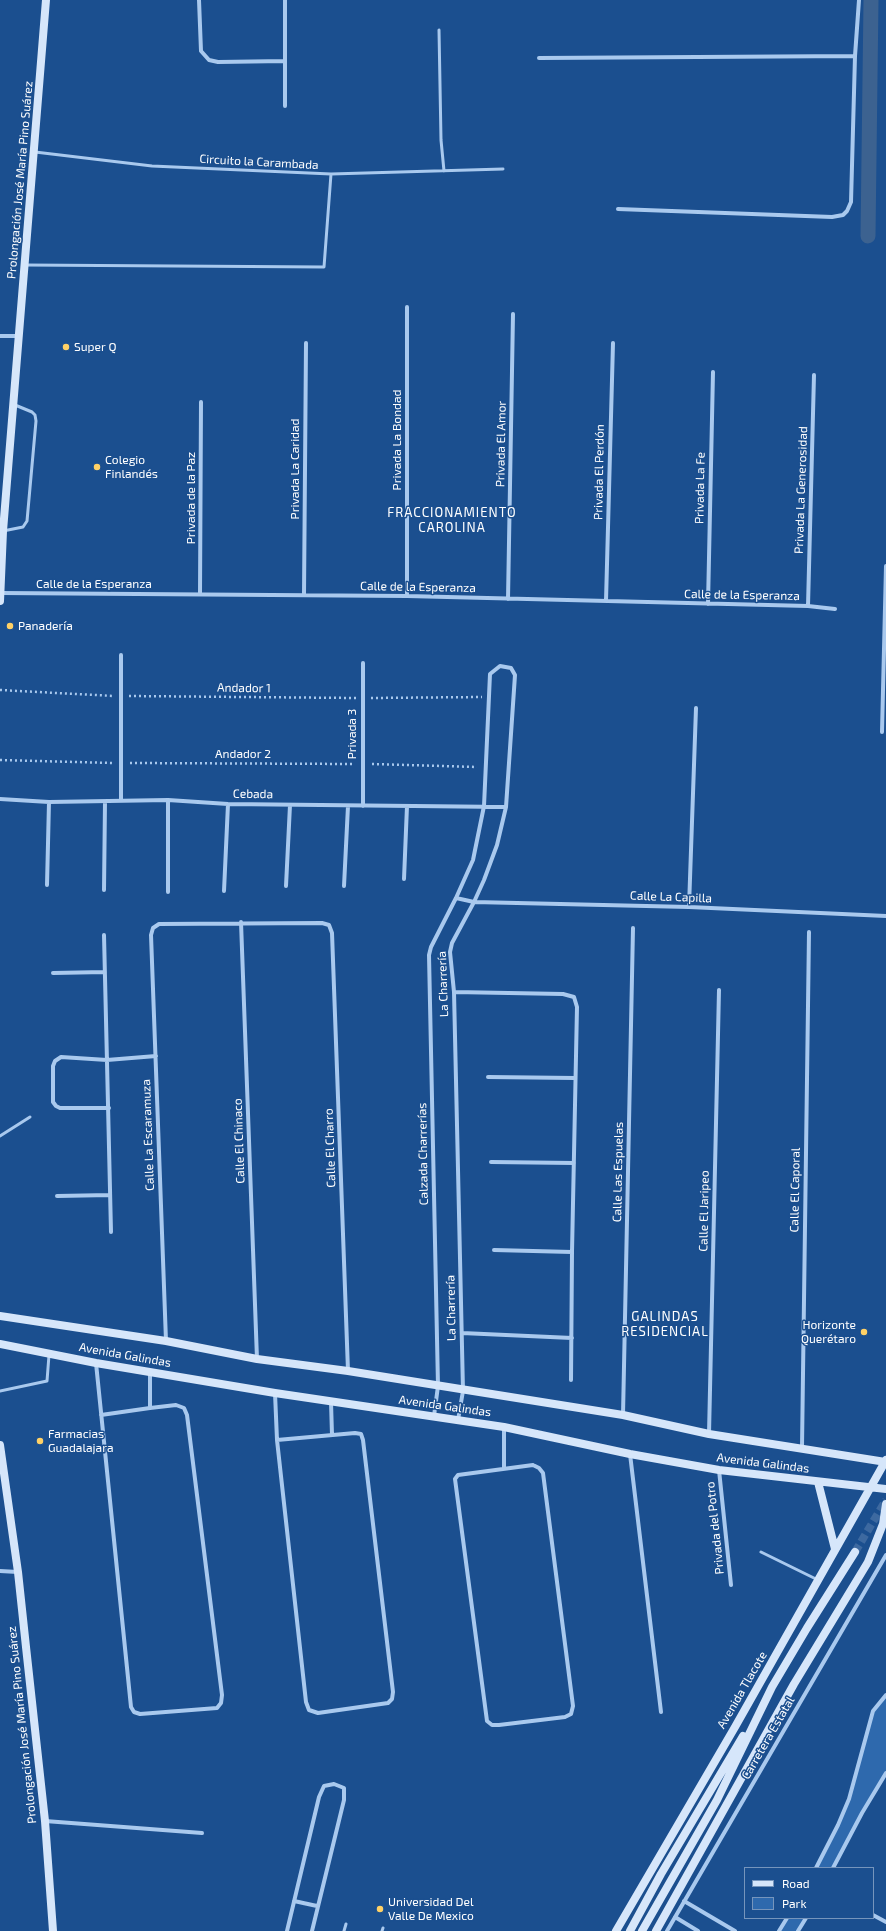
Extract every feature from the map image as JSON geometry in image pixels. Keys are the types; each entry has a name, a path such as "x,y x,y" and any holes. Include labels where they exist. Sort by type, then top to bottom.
{"main road":[{"name":"Prolongación José María Pino Suárez","path":"0,597 3,531 35,152 46,0"},
{"name":"Avenida Galindas","path":"0,1316 166,1341 257,1359 348,1371 463,1391 623,1415 709,1434 802,1447 886,1463"},
{"name":"Avenida Galindas","path":"0,1344 96,1363 274,1393 504,1427 630,1454 719,1470 886,1489"},
{"name":"Prolongación José María Pino Suárez","path":"0,1445 18,1572 45,1820 52,1931"},
{"name":"Avenida Tlacote","path":"616,1931 836,1550 870,1488 886,1463"},
{"path":"818,1482 836,1550"},
{"path":"656,1931 794,1684 868,1562 883,1524 886,1504"},
{"name":"Avenida Tlacote","path":"642,1931 717,1800 772,1687 855,1552"},
{"path":"630,1931 661,1874 772,1687"}],"street":[{"path":"199,0 201,51 209,60 218,62 285,61"},
{"path":"285,0 285,106"},
{"path":"618,209 832,217 843,215 850,207 851,202 855,56 859,0"},
{"path":"539,58 855,56"},
{"name":"Privada La Bondad","path":"407,307 407,596"},
{"name":"Privada El Amor","path":"508,599 513,314"},
{"path":"0,336 19,336"},
{"name":"Privada La Caridad","path":"304,596 306,343"},
{"name":"Privada El Perdón","path":"606,601 613,343"},
{"name":"Privada La Fe","path":"708,604 713,372"},
{"name":"Privada La Generosidad","path":"808,606 814,375"},
{"name":"Privada de la Paz","path":"200,594 201,402"},
{"path":"882,732 886,566"},
{"name":"Calle de la Esperanza","path":"0,597 200,594 407,596 808,606 835,609"},
{"path":"121,801 122,655"},
{"name":"Privada 3","path":"362,663 363,806"},
{"name":"La Charrería","path":"458,1420 463,1391 454,992 450,952 452,943 474,902 497,845 506,807 515,675 510,668 500,666 490,674 484,806"},
{"path":"689,907 696,708"},
{"name":"Cebada","path":"0,799 49,802 168,800 228,804 506,807"},
{"path":"168,800 168,892"},
{"path":"47,885 49,802"},
{"path":"104,890 105,802"},
{"path":"224,891 228,804"},
{"path":"286,886 290,805"},
{"path":"344,886 348,806"},
{"path":"404,879 407,806"},
{"name":"Calzada Charrerías","path":"434,1416 438,1386 429,956 431,947 456,898 473,860 484,806"},
{"name":"Calle La Capilla","path":"456,898 474,902 689,907 886,916"},
{"name":"Calle El Charro","path":"242,922 322,923 329,925 332,932 348,1371"},
{"name":"Calle La Escaramuza","path":"166,1341 151,935 153,928 159,924 242,922"},
{"name":"Calle El Chinaco","path":"242,922 257,1359"},
{"name":"Calle Las Espuelas","path":"623,1415 633,928"},
{"name":"Calle El Caporal","path":"802,1447 809,932"},
{"path":"104,935 111,1232"},
{"path":"53,973 106,972"},
{"name":"Calle El Jaripeo","path":"709,1434 719,990"},
{"path":"454,992 563,994 574,997 577,1007 571,1380"},
{"path":"109,1108 60,1108 53,1102 53,1066 55,1060 61,1058 107,1060 156,1056"},
{"path":"488,1077 575,1078"},
{"path":"491,1162 574,1163"},
{"path":"57,1196 110,1195"},
{"path":"494,1250 572,1252"},
{"path":"462,1333 572,1338"},
{"path":"96,1363 101,1415 131,1707 134,1712 140,1714 216,1708 221,1703 222,1695 187,1415 184,1408 176,1405 101,1415"},
{"path":"150,1371 150,1408"},
{"path":"274,1393 277,1440 306,1702 309,1710 318,1713 388,1703 392,1698 393,1692 363,1440 361,1434 355,1433 277,1440"},
{"path":"332,1402 332,1435"},
{"path":"504,1427 504,1469"},
{"path":"630,1454 661,1712"},
{"path":"533,1465 539,1468 543,1473 573,1706 571,1714 565,1717 499,1726 492,1725 487,1721 455,1479 458,1475 504,1469 533,1465"},
{"name":"Privada del Potro","path":"719,1470 731,1585"},
{"name":"Carretera Estatal","path":"667,1931 886,1555"},
{"path":"0,1571 18,1572"},
{"path":"816,1867 849,1800 873,1711 886,1695"},
{"path":"834,1867 862,1812 886,1772"},
{"path":"287,1931 319,1797 324,1786 334,1784 344,1788 344,1800 312,1931"},
{"path":"45,1820 202,1833"},
{"path":"294,1901 317,1906"},
{"path":"684,1901 735,1931"},
{"path":"874,1916 886,1922"},
{"path":"675,1917 698,1931"},
{"path":"779,1931 786,1919"},
{"path":"798,1931 805,1919"}],"lane":[{"path":"439,30 441,140 444,171"},
{"name":"Circuito la Carambada","path":"25,265 324,267 331,174 152,166 35,152"},
{"path":"331,174 503,169"},
{"path":"3,531 23,527 27,521 36,421 35,415 32,412 14,405"},
{"path":"0,1136 30,1117"},
{"path":"0,1391 46,1381 50,1354"},
{"path":"760,1552 818,1580"},
{"path":"344,1931 346,1924"}],"path":[{"name":"Andador 1","path":"0,690 122,696 362,698 488,696"},
{"name":"Andador 2","path":"0,760 121,763 362,764 486,767"}],"green space":[{"path":"886,1695 886,1773 834,1867 816,1867 849,1799 873,1711"},
{"path":"786,1919 805,1919 798,1931 779,1931"}],"waterway":[{"path":"868,236 871,0"}],"tunnel":[{"path":"855,1552 886,1500"}],"place":[{"name":"Super Q","path":"66,347"},
{"name":"Colegio Finlandés","path":"97,467"},
{"name":"Panadería","path":"10,626"},
{"name":"Horizonte Querétaro","path":"864,1332"},
{"name":"Farmacias Guadalajara","path":"40,1441"},
{"name":"Universidad Del Valle De Mexico","path":"380,1909"}],"district":[{"name":"FRACCIONAMIENTO CAROLINA","path":"452,520"},
{"name":"GALINDAS RESIDENCIAL","path":"665,1324"}]}
